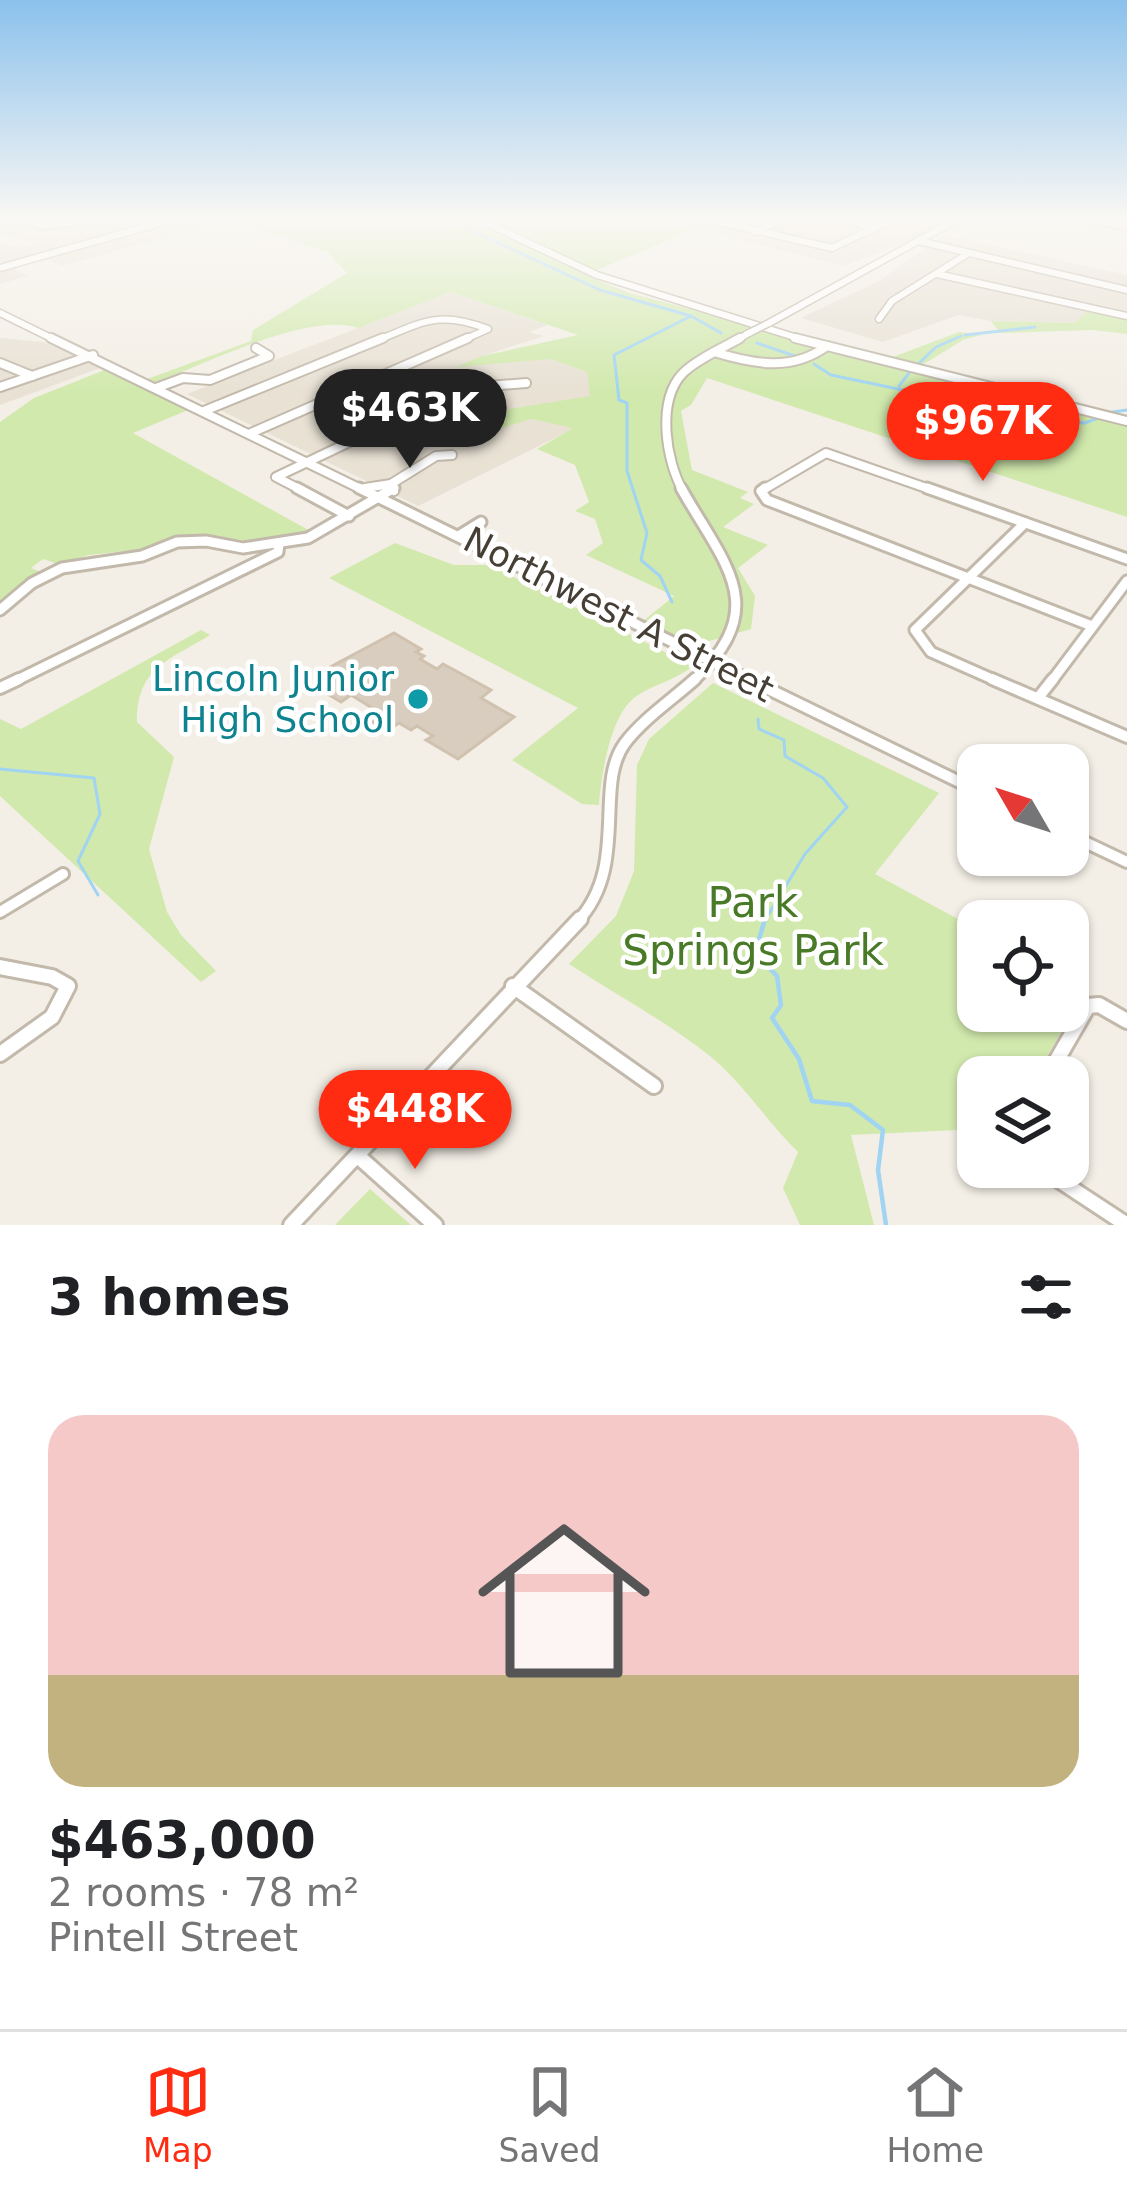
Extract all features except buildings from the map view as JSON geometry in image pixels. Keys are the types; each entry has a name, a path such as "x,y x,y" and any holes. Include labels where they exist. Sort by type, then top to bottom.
{"street":[{"path":"599,277 626,290 827,346 1127,421"},
{"path":"291,1225 596,902 611,839 614,772 623,745 714,661 734,628 738,601 722,561 678,483 667,447 675,383 714,352 853,277"},
{"path":"879,319 892,301 932,277"},
{"path":"951,277 1127,316"},
{"path":"1072,277 1127,290"},
{"name":"Northwest A Street","path":"0,313 957,781"},
{"path":"204,410 432,318 454,316 488,329 251,433"},
{"path":"714,352 781,365 812,358 827,346"},
{"path":"156,388 183,378 210,380 269,356 256,348"},
{"path":"0,387 93,355"},
{"path":"0,363 32,376"},
{"path":"350,516 276,477 463,388 526,383"},
{"path":"1092,626 761,495 789,472 826,453 1127,560"},
{"path":"364,488 391,484 415,466 452,454"},
{"path":"0,610 48,572 84,561 142,556 191,541 243,548 321,535 395,491 391,484"},
{"path":"460,535 481,523"},
{"path":"1025,523 922,620 915,630 920,641 931,652 1127,737"},
{"path":"0,688 117,629 154,617 278,552 279,544"},
{"path":"1038,698 1092,626 1118,600 1127,581"},
{"path":"1089,844 1127,862"},
{"path":"0,912 63,874"},
{"path":"0,967 15,974 54,975 68,986 68,1000 53,1016 0,1054"},
{"path":"513,986 654,1086"},
{"path":"1059,1056 1088,1006 1099,1005 1127,1021"},
{"path":"359,1156 436,1225"},
{"path":"1071,1188 1127,1225"}],"shaded area":[{"path":"884,277 1127,277 1127,313 1093,309 1075,323 991,321 958,315 883,342 801,318"},
{"path":"451,292 548,325 529,332 544,336 482,356 551,359 587,372 591,397 455,418 424,411 417,436 437,427 491,432 531,419 575,428 418,506 187,394"},
{"path":"0,338 44,342 100,368 0,405"}],"green space":[{"path":"340,277 591,277 629,293 885,360 959,332 981,335 963,340 919,367 1127,420 1127,517 707,378 691,405 681,411 692,470 748,492 740,498 754,504 723,527 768,545 738,568 755,596 751,629 692,646 642,622 674,596 586,555 603,543 595,519 575,511 589,502 575,465 537,449 573,428 531,419 491,432 437,427 417,436 393,426 424,411 455,418 590,396 587,372 551,359 456,367 482,356 578,335 451,292 358,328 310,327 282,334 145,387 188,410 133,433 312,532 254,541 189,535 146,549 89,555 58,564 43,559 31,568 41,572 0,604 0,422 34,398 112,367 139,382 251,341 253,330"},
{"path":"1087,312 1127,318 1127,334 1093,330 1000,333 991,321 1074,323"},
{"path":"395,543 454,565 490,565 693,666 641,693 626,707 608,748 599,805 582,804 512,760 578,708 329,578"},
{"path":"201,630 210,635 168,659 149,677 138,704 137,722 174,757 149,849 167,912 181,935 216,971 201,982 0,796 0,719 21,729"},
{"name":"Park Springs Park","path":"713,683 939,793 875,874 957,919 957,1032 1061,1032 1047,1056 957,1056 957,1130 851,1135 874,1225 800,1225 783,1188 798,1152 745,1091 693,1044 569,964 616,916 634,871 637,765 649,739"},
{"path":"370,1189 411,1225 335,1225"}],"waterway":[{"path":"572,277 691,316"},
{"path":"672,602 660,576 641,560 647,533 627,471 627,403 619,400 614,355 691,316"},
{"path":"691,316 721,333"},
{"path":"965,335 1035,327"},
{"path":"917,365 936,347 961,336"},
{"path":"757,343 795,356"},
{"path":"814,364 831,375 1052,421 1085,423 1098,418"},
{"path":"899,386 909,373"},
{"path":"1106,413 1127,410"},
{"path":"758,719 759,729 784,740 785,756 823,778 847,807 805,854 764,922"},
{"path":"0,769 94,778 100,814 78,861 98,895"},
{"path":"764,922 755,953 777,976 781,1005 772,1018 799,1059 812,1101 850,1105 883,1130 878,1170 886,1225"}],"place":[{"name":"Lincoln Junior High School","path":"418,699"}]}
